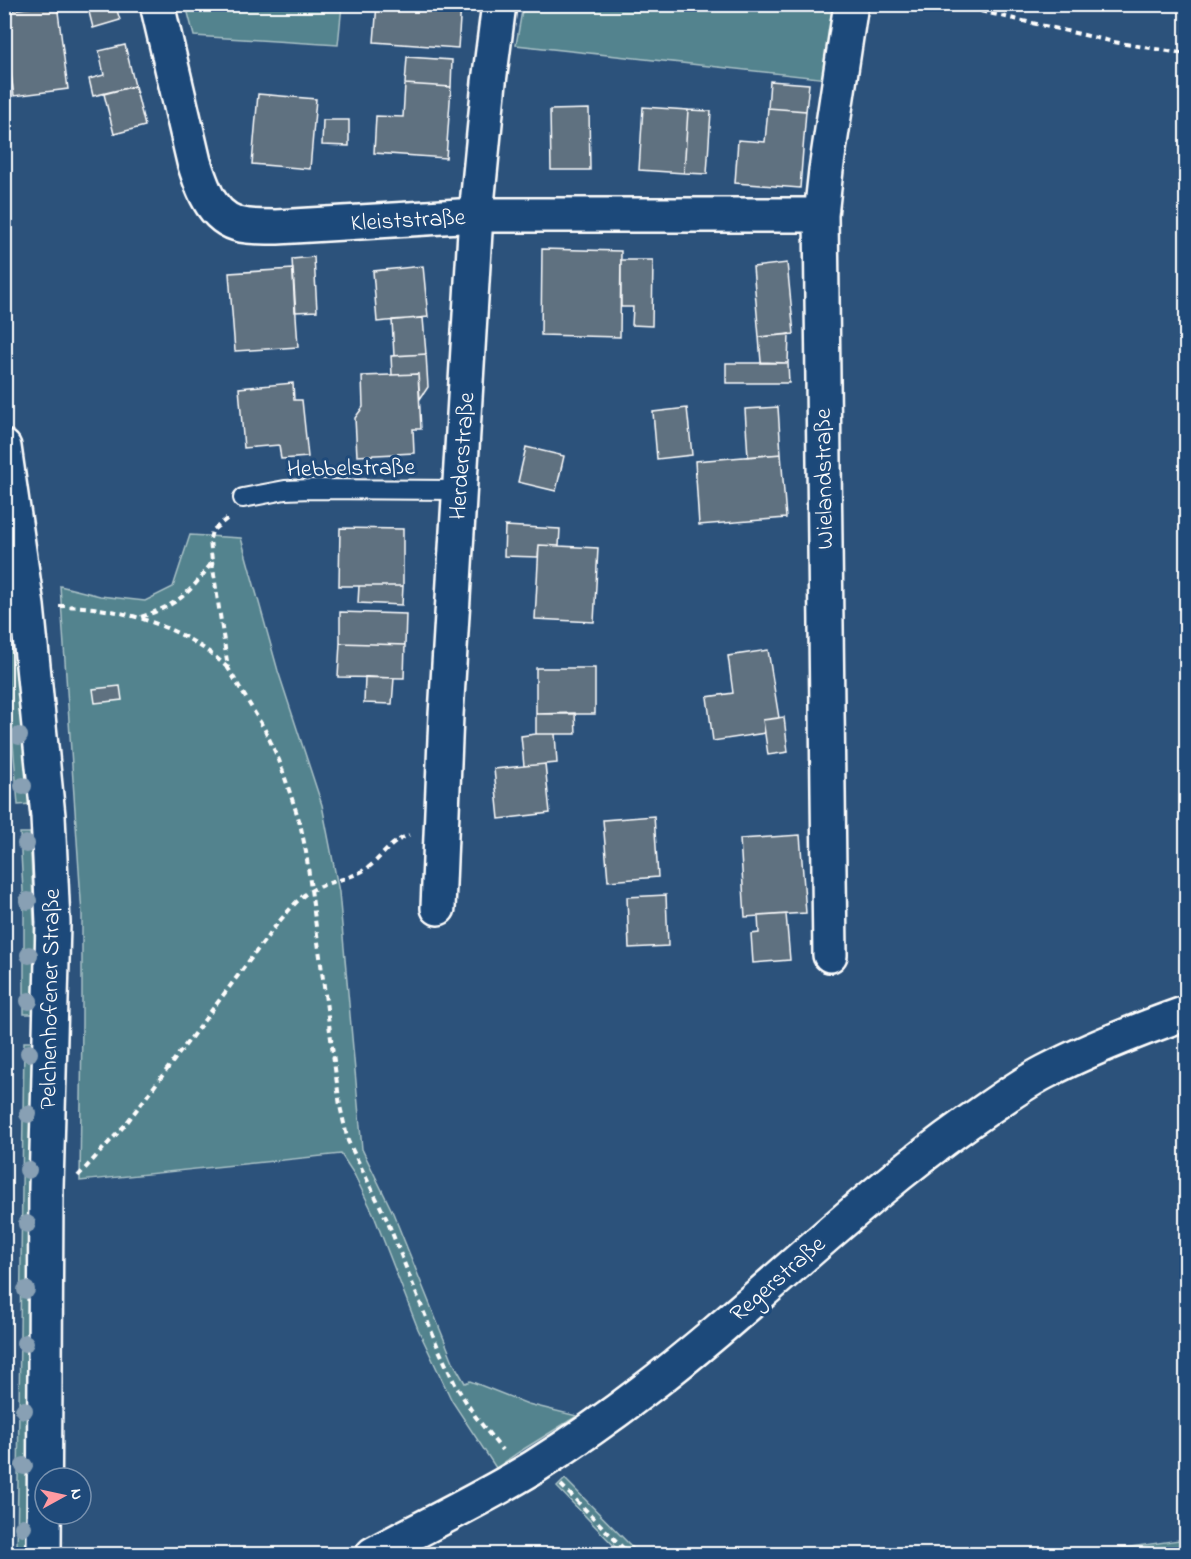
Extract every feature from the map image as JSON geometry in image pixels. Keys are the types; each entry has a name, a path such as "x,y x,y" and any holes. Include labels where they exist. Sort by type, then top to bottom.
{"street":[{"name":"Kleiststraße","path":"157,4 201,185 209,202 220,215 233,223 246,226 277,227 476,215 821,215"},
{"name":"Herderstraße","path":"438,908 446,715 476,215 499,4"},
{"name":"Wielandstraße","path":"830,955 821,215 851,4"},
{"name":"Pelchenhofener Straße","path":"4,447 27,606 48,816 53,923 46,1188 44,1554"},
{"name":"Regerstraße","path":"374,1554 533,1467 592,1429 698,1347 933,1147 987,1109 1044,1072 1108,1042 1186,1013"}],"lane":[{"name":"Hebbelstraße","path":"243,498 285,490 311,489 459,490"}],"path":[{"path":"950,4 1114,42 1186,54"},
{"path":"228,668 210,539 212,531 228,518 243,498"},
{"path":"140,618 171,605 184,596 199,582 212,562"},
{"path":"27,606 69,606 140,618 198,643 228,668 265,729 279,760 300,823 312,890 340,1106 348,1141 387,1220 439,1350 456,1386 497,1446 510,1458 552,1477 629,1554"},
{"path":"46,1188 60,1185 77,1177 125,1125 296,902 312,890 363,871 390,846"}],"green space":[{"path":"186,5 342,5 338,45 194,36"},
{"path":"523,5 839,5 828,79 516,45"},
{"path":"190,535 241,538 278,671 322,805 339,892 362,1149 393,1213 454,1364 465,1383 470,1381 528,1404 577,1416 496,1468 452,1401 418,1329 373,1213 354,1174 341,1154 80,1181 82,915 60,586 100,596 145,601 173,587"},
{"path":"4,540 31,804 18,805 5,645"},
{"path":"20,833 30,833 35,947 34,1014 24,1014 24,911"},
{"path":"24,1042 34,1042 28,1554 17,1554"},
{"path":"565,1479 639,1554 622,1554 557,1487"},
{"path":"1186,1539 1186,1554 1081,1554"}],"building":[{"path":"57,4 68,89 14,96 4,11"},
{"path":"87,4 115,4 120,20 93,28"},
{"path":"377,4 461,4 458,48 374,42"},
{"path":"125,45 135,86 93,96 89,79 104,75 99,51"},
{"path":"407,57 452,60 451,87 405,84"},
{"path":"770,81 809,84 806,111 768,108"},
{"path":"405,84 451,87 446,158 374,153 376,116 403,117"},
{"path":"135,86 145,126 114,134 104,94"},
{"path":"258,94 316,99 310,169 252,164"},
{"path":"643,107 688,110 684,173 639,170"},
{"path":"768,108 806,111 800,188 735,183 738,140 765,142"},
{"path":"589,109 590,170 551,170 550,110"},
{"path":"688,110 711,111 707,174 684,173"},
{"path":"323,120 349,120 349,146 322,145"},
{"path":"542,249 621,251 620,337 541,335"},
{"path":"314,257 317,311 295,312 292,259"},
{"path":"621,260 653,260 652,326 632,325 633,307 621,307"},
{"path":"787,263 794,334 759,337 753,267"},
{"path":"423,266 428,317 377,322 373,271"},
{"path":"293,269 298,347 235,351 229,273"},
{"path":"423,318 426,354 394,356 392,320"},
{"path":"789,334 788,363 761,362 759,337"},
{"path":"426,354 428,387 420,399 418,374 392,375 391,356"},
{"path":"726,363 788,363 789,383 726,383"},
{"path":"418,374 421,429 413,429 414,453 357,456 355,418 363,407 362,376"},
{"path":"293,383 294,400 302,400 308,457 281,459 279,445 244,448 239,388"},
{"path":"778,407 781,454 748,457 745,409"},
{"path":"687,408 692,455 657,459 653,412"},
{"path":"526,447 564,456 556,491 518,482"},
{"path":"781,454 786,518 699,525 695,461"},
{"path":"505,526 560,529 559,546 539,545 538,557 504,556"},
{"path":"340,528 403,529 403,586 339,586"},
{"path":"539,545 598,548 594,622 535,619"},
{"path":"359,586 403,586 402,605 358,603"},
{"path":"340,612 406,614 405,645 340,643"},
{"path":"340,643 405,645 404,678 338,677"},
{"path":"768,650 779,718 763,720 765,733 713,741 707,697 733,693 728,656"},
{"path":"536,668 595,668 595,714 536,714"},
{"path":"365,677 394,678 392,704 364,703"},
{"path":"120,686 122,700 95,703 93,689"},
{"path":"575,713 576,734 536,734 536,714"},
{"path":"784,717 788,752 768,755 763,720"},
{"path":"555,734 557,763 524,766 521,736"},
{"path":"545,764 550,813 499,819 494,769"},
{"path":"654,816 658,877 608,881 603,820"},
{"path":"800,835 806,913 745,917 740,839"},
{"path":"666,895 668,946 629,948 627,897"},
{"path":"786,914 790,960 753,963 751,934 759,933 758,916"}]}
